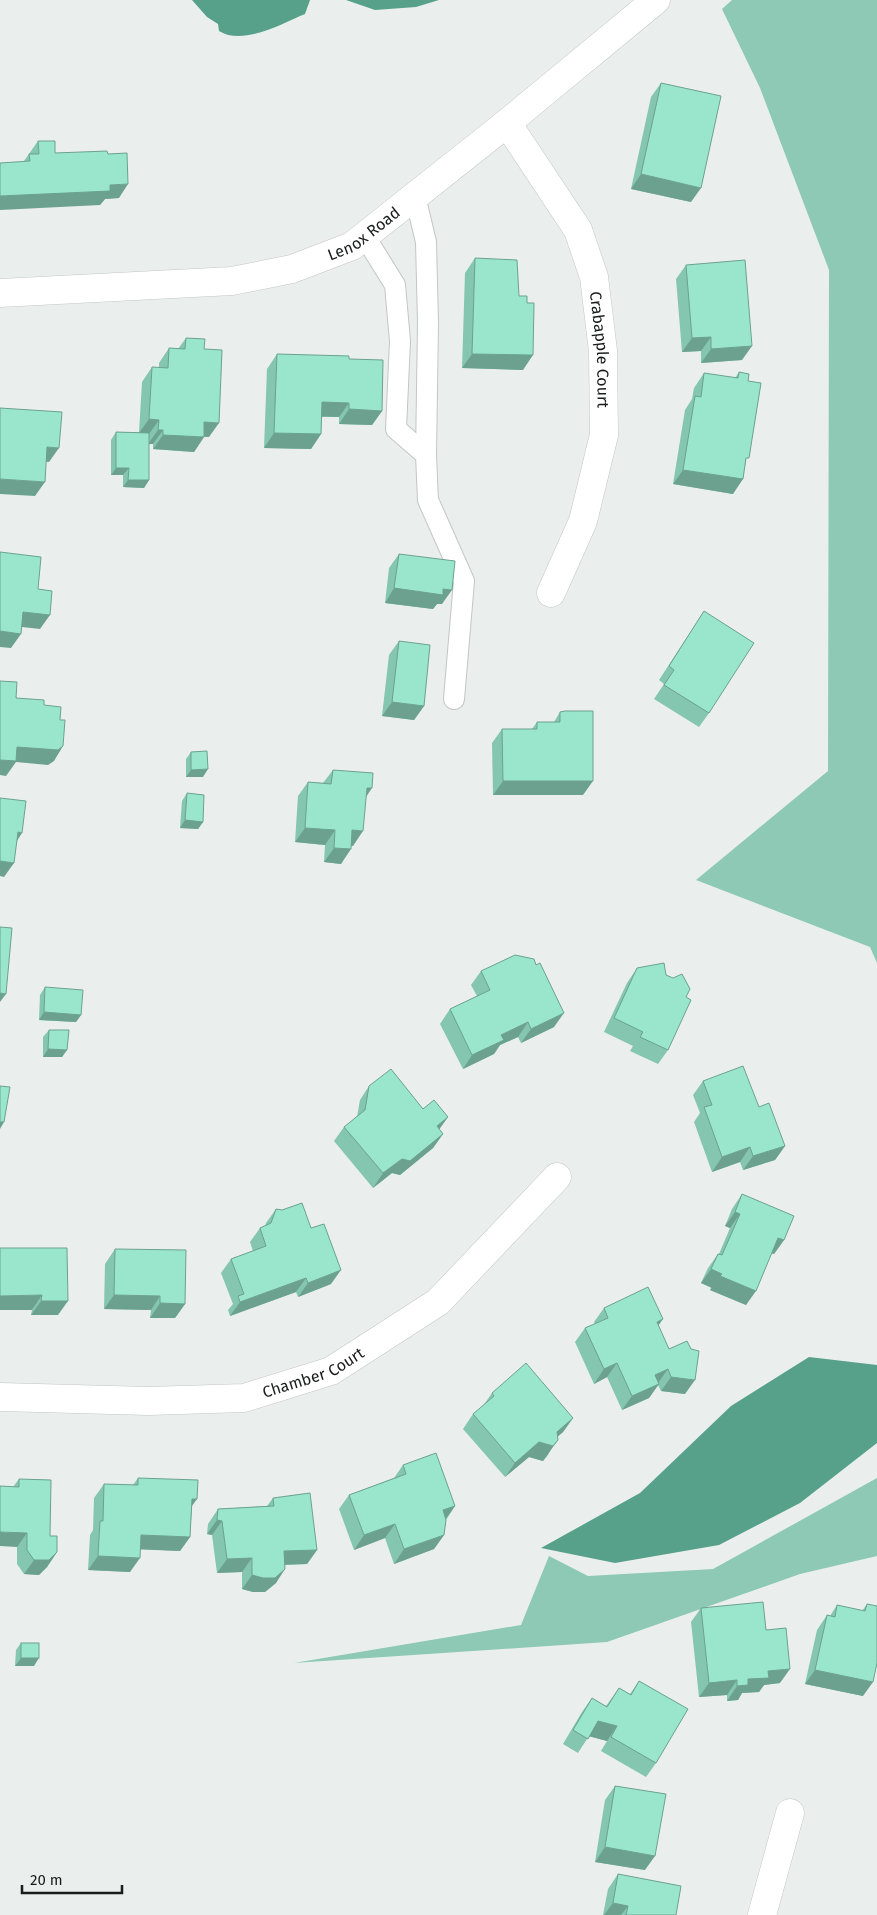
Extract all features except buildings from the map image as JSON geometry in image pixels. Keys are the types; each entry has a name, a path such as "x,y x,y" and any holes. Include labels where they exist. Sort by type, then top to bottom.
{"street":[{"name":"Lenox Road","path":"0,293 232,281 292,269 352,246 507,123 656,0"},
{"name":"Crabapple Court","path":"507,123 578,230 594,277 603,351 604,436 583,521 551,592"},
{"name":"Chamber Court","path":"0,1397 149,1401 244,1398 331,1371 438,1302 557,1177"},
{"path":"762,1915 790,1813"}],"lane":[{"path":"415,196 426,242 428,322 426,456 428,500 464,581 454,699"},
{"path":"364,235 394,285 400,341 396,429 426,456"},
{"path":"400,341 428,322"}],"shaded area":[{"path":"192,0 310,0 305,14 262,32 239,36 219,31 218,24 207,17"},
{"path":"346,0 439,0 416,7 375,10"},
{"path":"732,0 877,0 877,963 870,947 696,880 828,771 829,270 760,88 722,9"},
{"path":"809,1357 877,1365 877,1443 800,1503 719,1545 615,1563 541,1548 640,1493 731,1406"},
{"path":"877,1478 877,1556 800,1574 607,1642 294,1663 521,1625 549,1556 588,1576 713,1569"}]}
